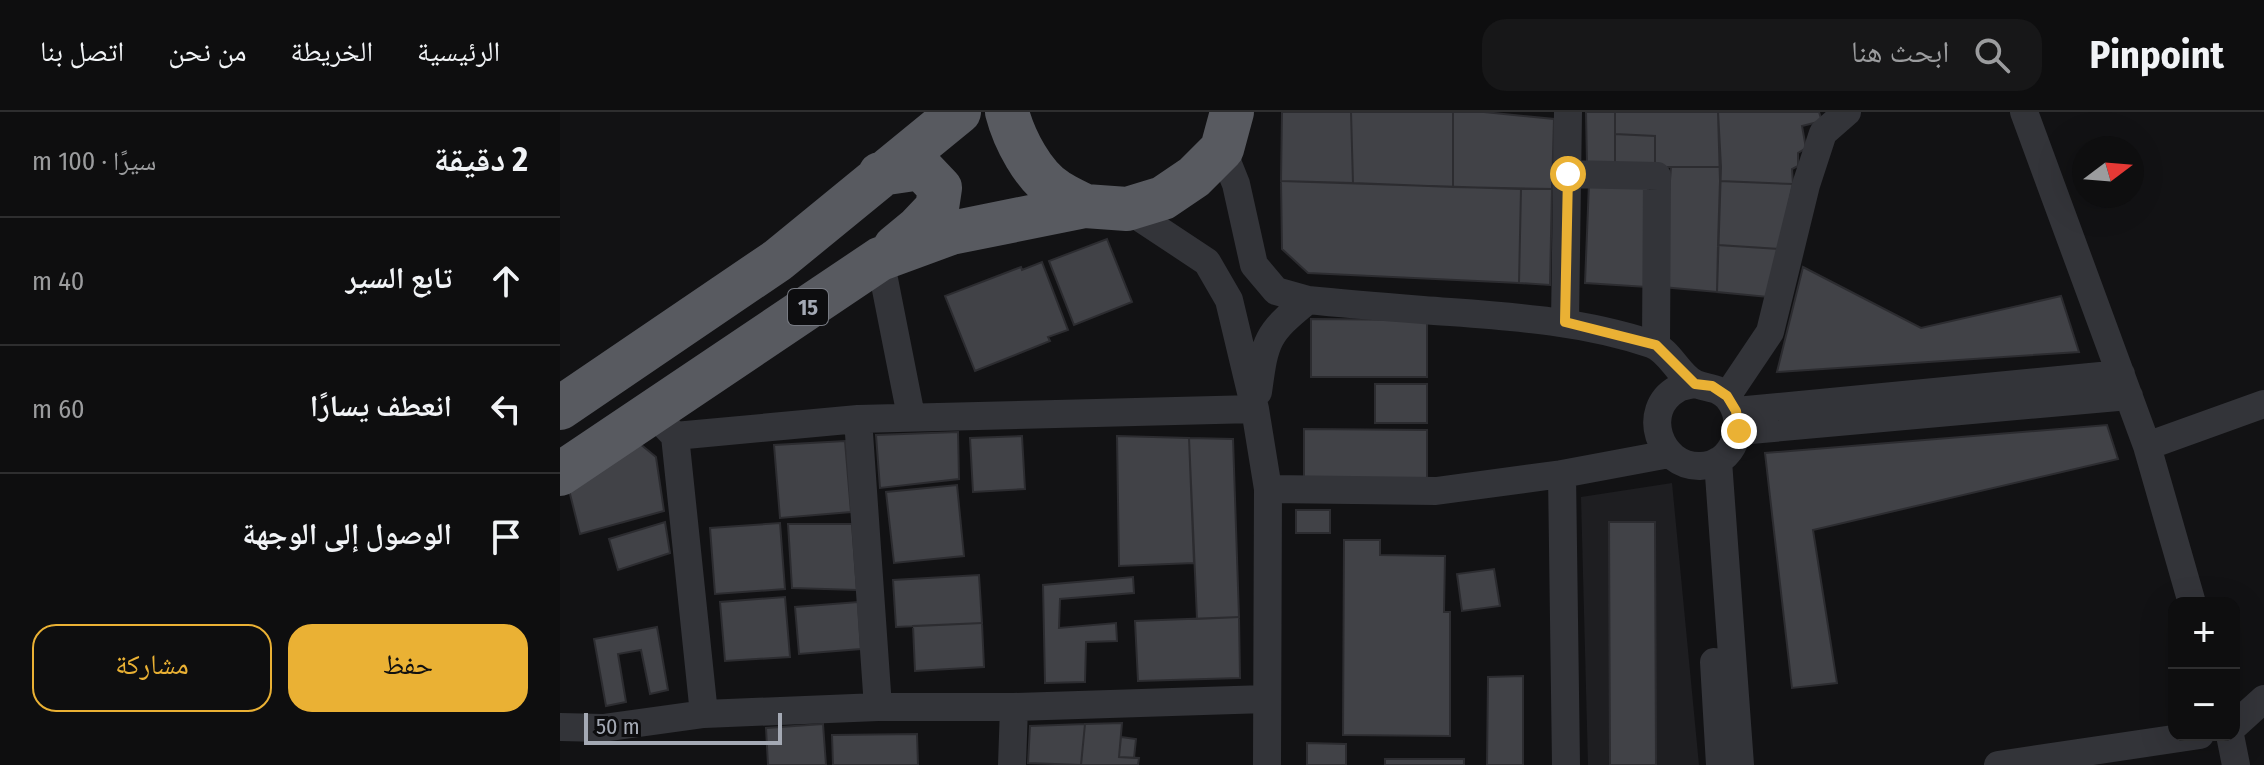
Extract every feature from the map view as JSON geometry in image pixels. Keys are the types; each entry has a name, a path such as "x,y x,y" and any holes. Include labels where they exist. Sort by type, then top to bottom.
{"highway":[{"name":"15","path":"560,408 778,260 959,112"},
{"path":"1007,112 1011,126 1034,168 1054,190 1106,207"},
{"name":"15","path":"560,474 664,424 880,259 951,233 1163,198 1194,177 1227,131"},
{"path":"880,174 921,168 940,188 937,208 880,259"}],"street":[{"path":"1565,322 1568,112"},
{"path":"1734,413 1712,386 1695,384 1677,389 1663,402 1657,420 1659,438 1669,454 1685,464 1710,463 1731,450 1734,413 1770,332 1806,185 1823,133 1847,112"},
{"path":"2024,112 2147,446 2190,597"},
{"path":"1227,131 1254,265 1276,291 1308,300 1565,322 1656,345 1695,384"},
{"path":"1568,174 1657,176 1656,345"},
{"path":"1106,207 1207,262 1229,300 1255,409 1268,489 1267,765"},
{"path":"880,259 911,416"},
{"path":"1255,409 1264,350 1278,324 1308,300"},
{"path":"1734,413 2125,385"},
{"path":"2147,446 2264,404"},
{"path":"704,714 664,424 1255,409"},
{"path":"858,419 878,707"},
{"path":"1268,489 1436,491 1562,474 1669,454"},
{"path":"1710,463 1720,765"},
{"path":"1710,463 1740,765"},
{"path":"1562,474 1566,765"},
{"path":"560,727 603,728 704,714 878,707 1014,707 1266,699"},
{"path":"2240,721 2264,699"},
{"path":"1012,765 1014,707"},
{"path":"1998,765 2168,740"},
{"path":"2231,741 2236,765"}],"shaded area":[{"path":"1672,483 1699,765 1588,765 1581,497"}],"building":[{"path":"1282,112 1351,112 1353,183 1281,181"},
{"path":"1351,112 1453,112 1453,187 1353,183"},
{"path":"1453,112 1554,119 1552,189 1453,187"},
{"path":"1586,112 1615,112 1615,165 1587,164"},
{"path":"1615,112 1718,112 1721,167 1655,167 1655,136 1615,134"},
{"path":"1718,112 1819,112 1822,121 1802,126 1806,148 1798,153 1798,166 1792,169 1793,184 1720,181"},
{"path":"1615,134 1655,136 1655,167 1615,165"},
{"path":"1671,167 1721,167 1717,292 1662,287"},
{"path":"1281,181 1521,189 1519,283 1308,273 1282,249"},
{"path":"1720,181 1793,184 1779,249 1718,245"},
{"path":"1589,183 1648,185 1647,287 1585,283"},
{"path":"1521,189 1552,189 1550,285 1519,283"},
{"path":"1107,239 1132,302 1074,325 1049,261"},
{"path":"1718,245 1779,249 1768,297 1717,292"},
{"path":"1042,262 1068,330 1048,337 1050,341 975,371 945,296"},
{"path":"1803,267 1921,328 2061,296 2079,352 1777,372"},
{"path":"1311,319 1427,320 1427,377 1311,377"},
{"path":"1375,384 1427,384 1427,423 1375,423"},
{"path":"2107,425 2118,459 1813,530 1837,683 1792,688 1765,453"},
{"path":"1304,429 1427,430 1427,480 1304,479"},
{"path":"958,432 959,479 880,488 876,435"},
{"path":"1022,436 1025,489 973,492 970,438"},
{"path":"1117,436 1189,438 1194,563 1119,566"},
{"path":"1189,438 1233,439 1239,617 1197,619"},
{"path":"845,441 851,512 780,518 774,445"},
{"path":"639,443 656,457 664,511 580,534 569,490"},
{"path":"957,485 964,556 894,563 886,492"},
{"path":"1296,510 1330,510 1330,533 1296,533"},
{"path":"665,522 670,553 618,570 609,539"},
{"path":"1609,522 1655,522 1656,765 1610,765"},
{"path":"780,523 785,589 715,594 710,528"},
{"path":"788,524 852,524 857,590 792,588"},
{"path":"1344,540 1380,540 1380,555 1445,556 1444,612 1450,612 1450,736 1343,735"},
{"path":"1494,569 1500,606 1462,611 1457,574"},
{"path":"979,575 982,623 896,627 893,580"},
{"path":"1133,577 1134,593 1060,599 1059,628 1116,623 1117,641 1086,642 1085,682 1045,683 1043,585"},
{"path":"785,597 790,657 725,661 720,602"},
{"path":"858,602 861,649 799,654 795,607"},
{"path":"1239,617 1240,678 1138,681 1135,621"},
{"path":"982,623 984,667 915,671 913,626"},
{"path":"657,627 668,690 650,694 641,650 618,654 626,702 606,706 594,639"},
{"path":"1523,676 1523,765 1487,765 1488,677"},
{"path":"1122,723 1119,757 1139,758 1138,765 1081,765 1085,724"},
{"path":"823,724 826,765 768,765 766,728"},
{"path":"1085,724 1081,765 1028,763 1030,726"},
{"path":"917,734 918,765 833,765 832,735"},
{"path":"1121,737 1136,739 1134,758 1119,757"},
{"path":"1307,743 1346,744 1346,765 1307,765"},
{"path":"1385,759 1464,759 1464,765 1385,765"}],"route":[{"path":"1568,174 1565,322 1656,345 1695,384 1712,386 1727,396 1736,411 1739,431"}]}
